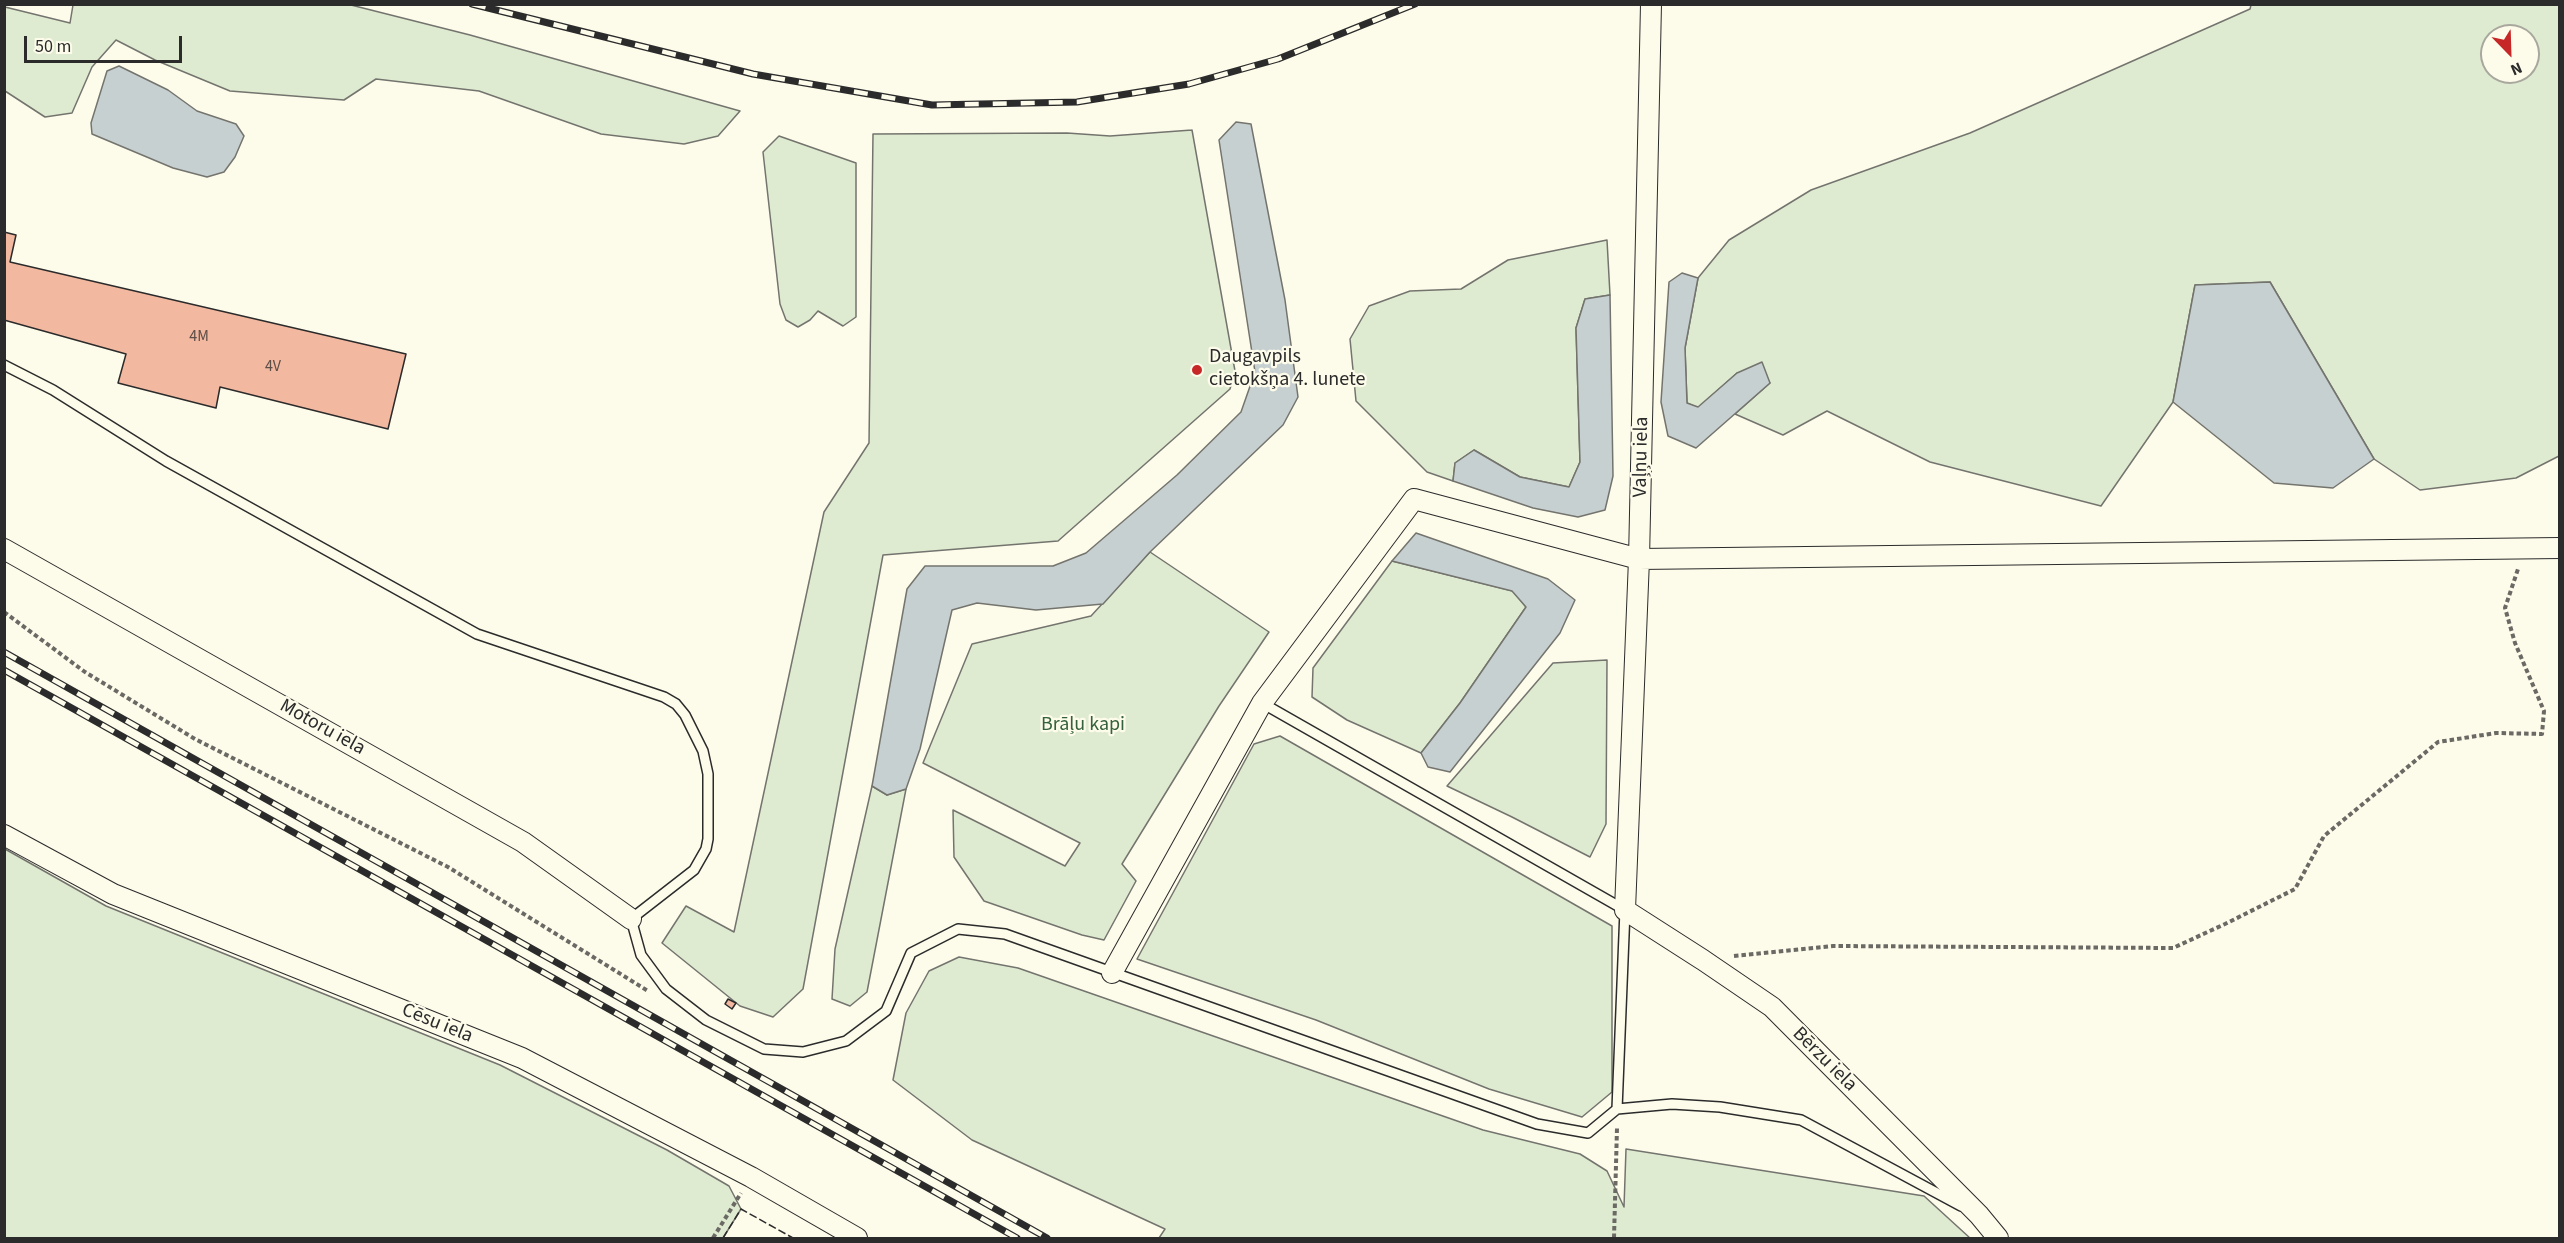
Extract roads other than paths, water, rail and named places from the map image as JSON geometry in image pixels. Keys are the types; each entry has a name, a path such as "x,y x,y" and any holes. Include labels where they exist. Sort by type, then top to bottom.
{"street":[{"name":"Vaļņu iela","path":"1625,910 1639,559 1651,4"},
{"path":"1112,973 1262,704 1414,499 1639,559 2559,548"},
{"name":"Motoru iela","path":"4,549 523,842 631,918"},
{"name":"Cēsu iela","path":"4,835 113,894 522,1058 751,1177 857,1239"},
{"name":"Bērzu iela","path":"1625,910 1772,1007 1979,1215 1998,1239"}],"lane":[{"path":"4,365 53,390 166,461 477,634 664,697 676,704 685,715 703,751 708,774 706,849 694,870 631,918 641,955 666,989 706,1020 764,1049 803,1052 846,1041 886,1011 911,953 958,929 1005,934 1537,1124 1588,1133 1617,1109 1672,1104 1720,1107 1801,1120 1979,1215"},
{"path":"1262,704 1625,910 1617,1109"}],"railway":[{"path":"472,4 753,74 932,105 1077,102 1189,84 1278,59 1415,4"},
{"path":"4,652 1047,1238"},
{"path":"4,670 1017,1238"}],"place":[{"name":"Daugavpils cietokšņa 4. lunete","path":"1197,370"}],"park label":[{"name":"Brāļu kapi","path":"1083,726"}]}
